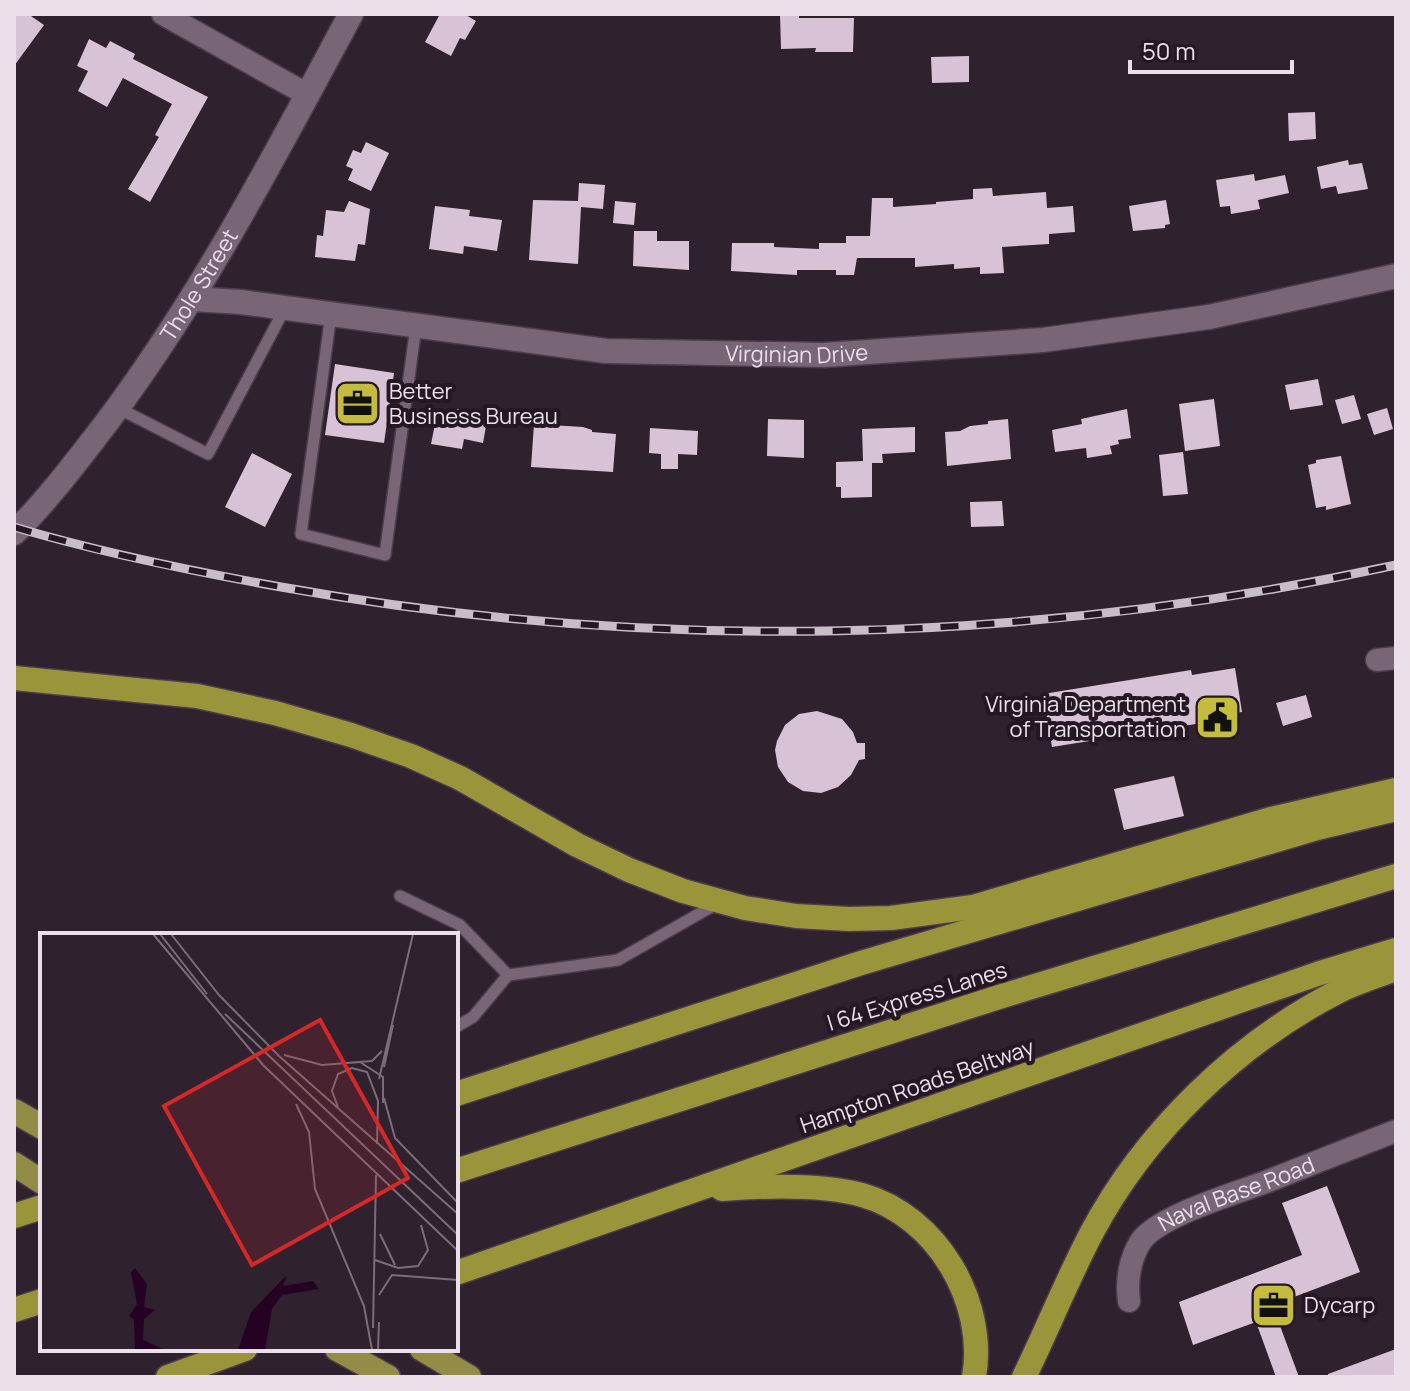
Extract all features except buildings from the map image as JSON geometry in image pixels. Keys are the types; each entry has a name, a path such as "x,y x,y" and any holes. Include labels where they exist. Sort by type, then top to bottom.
{"highway":[{"path":"14,678 197,696 275,713 351,735 411,756 460,778 577,845 629,870 683,891 796,916 891,918 973,907 1271,819 1396,790"},
{"path":"458,1093 861,963 1317,828 1396,809"},
{"name":"I 64 Express Lanes","path":"458,1170 999,997 1396,876"},
{"name":"Hampton Roads Beltway","path":"458,1272 1320,973 1396,950"},
{"path":"1024,1377 1096,1225 1127,1177 1169,1123 1209,1082 1288,1021 1341,990 1396,969"},
{"path":"14,1111 40,1126"},
{"path":"14,1164 40,1181"},
{"path":"692,1192 748,1187 804,1188 861,1195 906,1217 928,1236 958,1278 969,1306 975,1335 974,1377"},
{"path":"14,1216 40,1208"},
{"path":"14,1310 40,1302"},
{"path":"341,1351 388,1377"},
{"path":"425,1351 469,1377"},
{"path":"168,1377 238,1352"}],"street":[{"path":"163,14 308,95"},
{"name":"Thole Street","path":"14,533 69,472 192,299 258,187 351,14"},
{"name":"Virginian Drive","path":"192,299 285,308 606,351 824,355 1058,338 1209,317 1396,276"},
{"name":"Naval Base Road","path":"1129,1301 1129,1274 1134,1255 1142,1240 1154,1229 1190,1211 1396,1131"}],"lane":[{"path":"117,408 208,454 285,308"},
{"path":"331,314 301,534 385,555 416,325"},
{"path":"400,896 460,925 508,975"},
{"path":"458,1026 473,1017 508,975 618,960 722,901"}],"railway":[{"path":"14,527 180,568 420,608 559,623 699,630 840,631 980,625 1119,611 1258,592 1396,565"}],"place":[{"name":"Better Business Bureau","path":"358,404"},
{"name":"Virginia Department of Transportation","path":"1217,717"},
{"name":"Dycarp","path":"1273,1305"}]}
